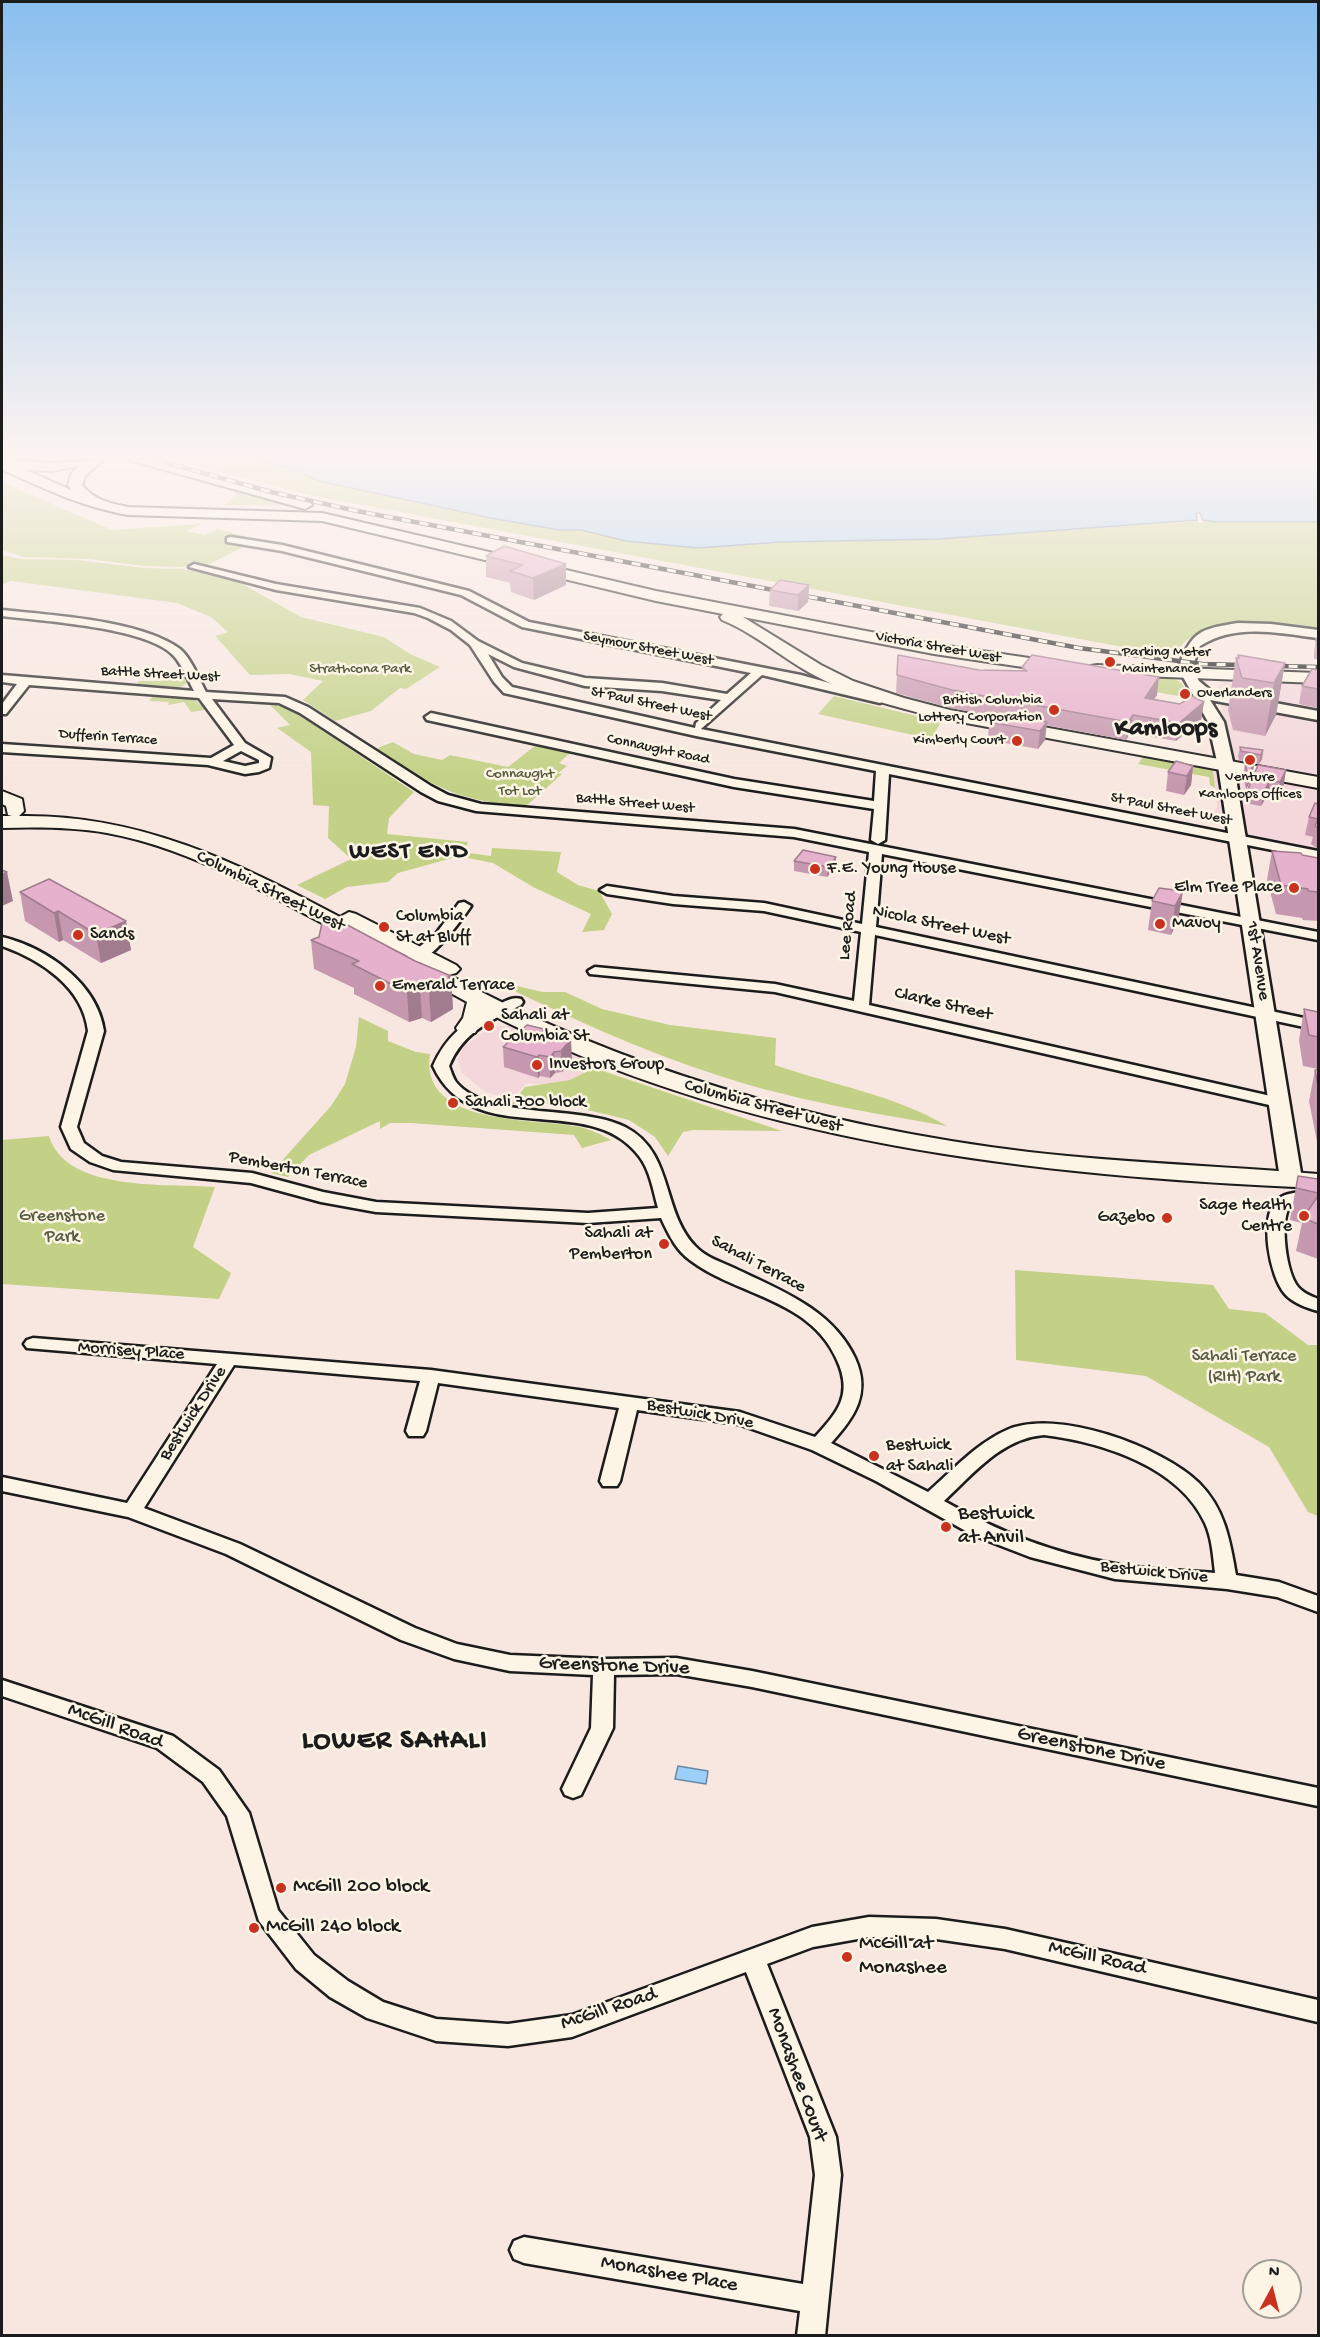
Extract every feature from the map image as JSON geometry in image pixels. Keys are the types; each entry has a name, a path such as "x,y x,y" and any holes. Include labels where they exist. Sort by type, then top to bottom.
{"main road":[{"name":"Victoria Street West","path":"546,569 657,596 992,658 1076,669 1318,678"},
{"name":"Seymour Street West","path":"657,596 734,619 802,661 846,684 895,702 950,715 1318,783"},
{"path":"802,661 783,642 785,635 789,632 815,629 876,637"},
{"name":"Columbia Street West","path":"4,812 96,816 153,830 249,870 508,1006 583,1049 673,1083 771,1112 906,1141 1040,1160 1291,1174"},
{"name":"Columbia Street West","path":"414,958 478,1000 508,1006"},
{"path":"467,1028 474,1018 478,1000"},
{"path":"1291,1174 1318,1173"},
{"path":"1291,1174 1318,1181"}],"street":[{"path":"202,569 276,587 416,610 435,616 474,643 518,665 585,682 662,687 729,698"},
{"name":"Seymour Street West","path":"368,569 465,593 526,626 759,671 895,702"},
{"path":"2,613 85,623 147,636 177,652 202,694 242,746 212,762"},
{"path":"1192,672 1191,648 1198,641 1231,630 1268,628 1318,634"},
{"path":"474,643 500,684"},
{"path":"700,726 759,671"},
{"name":"1st Avenue","path":"1192,672 1201,700 1210,702 1226,766 1291,1174"},
{"name":"Battle Street West","path":"2,679 268,698 293,704 426,789 443,798 481,808 794,832 877,845 1318,936"},
{"path":"2,711 25,682"},
{"name":"St Paul Street West","path":"500,684 771,742 796,751"},
{"name":"St Paul Street West","path":"500,684 508,690 603,712 1238,840"},
{"path":"1210,702 1318,715"},
{"name":"Connaught Road","path":"431,717 734,783 879,806"},
{"name":"Dufferin Terrace","path":"2,748 212,762 230,767 261,769 265,765 265,758 242,746"},
{"name":"St Paul Street West","path":"831,757 878,761 1208,828 1238,840"},
{"name":"Lee Road","path":"861,1007 883,768"},
{"path":"1238,840 1318,855"},
{"name":"Nicola Street West","path":"607,890 673,900 764,907 1318,1026"},
{"path":"414,958 440,938 464,906"},
{"name":"Pemberton Terrace","path":"2,941 34,955 59,971 78,988 93,1009 97,1019 96,1031 69,1127 76,1146 96,1159 119,1167 252,1178 321,1197 376,1207 588,1218 667,1212"},
{"name":"Clarke Street","path":"595,970 775,988 1278,1102"},
{"name":"Sahali Terrace","path":"508,1006 467,1028 447,1047 441,1066 450,1085 476,1103 495,1109 585,1118 621,1131 634,1140 654,1162 667,1212 678,1236 690,1251 705,1262 795,1306 817,1320 843,1347 853,1376 852,1394 848,1410 819,1445"},
{"path":"1318,1201 1302,1198 1287,1201 1279,1207 1274,1218 1276,1246 1287,1285 1297,1296 1318,1305"},
{"name":"Morrisey Place","path":"33,1344 229,1359"},
{"name":"Bestwick Drive","path":"132,1511 229,1359 431,1376 740,1418 819,1445 883,1476 929,1503 1005,1541 1068,1562 1115,1572 1227,1581 1279,1590 1318,1604"},
{"path":"416,1431 431,1376"},
{"path":"610,1481 630,1402"},
{"path":"929,1503 1010,1436 1027,1430 1048,1429 1084,1435 1168,1471 1192,1488 1217,1527 1227,1581"},
{"name":"Greenstone Drive","path":"2,1484 132,1511 233,1549 408,1634 454,1651 510,1662 604,1667 676,1666 752,1679 1318,1797"},
{"path":"573,1789 602,1728 604,1667"},
{"name":"McGill Road","path":"2,1688 165,1742 211,1776 238,1813 267,1914 305,1962 339,1989 376,2010 436,2030 508,2035 572,2026 812,1937 869,1927 936,1929 1005,1939 1094,1957 1318,2011"},
{"name":"Monashee Court","path":"753,1959 823,2137 828,2175 811,2336"},
{"name":"Monashee Place","path":"524,2250 815,2300"}],"shaded area":[{"path":"1238,679 1318,682 1318,849 1257,837 1209,822 1217,807 1213,770 1234,763 1217,688 1221,683"},
{"path":"511,1025 597,1065 571,1080 546,1085 526,1083 513,1099 485,1092 462,1073 458,1059 463,1047 491,1027"}],"green space":[{"name":"Strathcona Park","path":"2,569 182,569 230,577 301,617 384,637 410,654 440,667 406,689 400,688 371,711 335,721 303,700 323,681 289,674 250,675 215,636 228,632 211,617 177,603 11,581 2,585"},
{"path":"216,569 238,573 234,575"},
{"path":"705,569 1318,569 1318,630 1263,626 1218,628 1199,633 1185,642 1178,654 1144,651"},
{"path":"1021,668 1168,676 1180,682 1195,699"},
{"path":"168,676 183,676 187,683 170,689 136,686 139,681 163,681"},
{"path":"154,695 176,695 189,698 195,700 205,710 191,712 184,702 168,705 169,702 149,701"},
{"path":"834,696 941,722 931,739 818,714"},
{"path":"268,703 289,708 414,792 389,818 387,834 468,842 463,855 398,873 388,882 347,887 325,899 297,885 351,859 328,838 329,806 313,805 311,752 277,728 290,725"},
{"name":"Connaught Tot Lot","path":"393,742 414,754 442,760 450,755 508,767 536,745 571,752 559,763 567,766 558,773 562,774 526,806 481,800 446,790 375,749"},
{"path":"1143,757 1213,770 1215,788 1210,785 1209,777 1138,764"},
{"path":"492,848 561,852 557,872 578,885 599,891 612,914 604,930 582,932 591,914 533,887 493,863 468,858 469,853 491,856"},
{"path":"494,981 543,992 565,992 602,1009 670,1025 776,1038 775,1065 885,1098 947,1126 861,1111 748,1085 662,1056 550,1008"},
{"path":"359,1017 388,1031 388,1041 416,1052 430,1054 431,1077 441,1093 457,1105 503,1118 580,1127 611,1140 582,1148 574,1135 411,1123 390,1123 380,1129 380,1121 309,1155 288,1177 271,1173 331,1106 345,1084 356,1047"},
{"path":"594,1068 782,1131 693,1130 683,1132 668,1156 655,1137 629,1120 563,1104 511,1104 525,1087 570,1080"},
{"name":"Greenstone Park","path":"49,1136 59,1154 76,1167 97,1176 146,1184 215,1187 193,1247 231,1273 219,1299 2,1284 2,1140"},
{"name":"Sahali Terrace (RIH) Park","path":"1015,1270 1213,1285 1229,1309 1265,1313 1308,1345 1318,1345 1318,1516 1308,1512 1269,1447 1146,1376 1016,1360"}],"water":[{"path":"678,1766 708,1771 706,1784 675,1779"}],"building":[{"path":"514,569 554,569 533,578 510,571"},
{"path":"780,580 809,585 798,595 770,590"},
{"path":"898,655 979,670 1027,671 1022,667 1032,655 1159,677 1145,698 1180,704 1192,696 1204,702 1179,723 1133,715 1128,722 952,690 897,675"},
{"path":"1238,655 1285,663 1274,683 1242,678 1236,658 1239,658"},
{"path":"1312,669 1318,670 1318,689 1302,686"},
{"path":"997,713 1047,722 1040,731 989,722"},
{"path":"1240,747 1263,750 1261,755 1241,751"},
{"path":"1176,761 1193,766 1187,776 1168,772"},
{"path":"1245,763 1254,764 1248,775"},
{"path":"1258,765 1286,770 1280,782 1270,780 1264,792 1248,789"},
{"path":"1315,803 1318,804 1318,819 1309,817"},
{"path":"803,850 836,857 828,867 794,861"},
{"path":"1272,851 1301,853 1318,858 1318,892 1281,885"},
{"path":"49,879 126,921 96,934 58,911 54,913 20,892"},
{"path":"1159,888 1183,891 1175,906 1152,901"},
{"path":"340,921 415,961 451,976 448,977 451,979 429,992 420,988 407,992 352,964 359,961 311,940 319,937 322,923"},
{"path":"1304,1009 1318,1012 1318,1037 1309,1035"},
{"path":"527,1025 544,1029 542,1032 571,1039 561,1051 554,1052 550,1057 539,1055 537,1057 503,1047"},
{"path":"1315,1070 1318,1070 1318,1086"},
{"path":"1298,1176 1318,1179 1318,1193 1296,1188"},
{"path":"1318,1196 1318,1224 1303,1218"}],"railway":[{"path":"663,569 1079,648 1202,664 1318,667"}],"place":[{"name":"Parking Meter Maintenance","path":"1110,662"},
{"name":"Overlanders","path":"1185,694"},
{"name":"British Columbia Lottery Corporation","path":"1054,710"},
{"name":"Kimberly Court","path":"1017,741"},
{"name":"Venture Kamloops Offices","path":"1250,760"},
{"name":"F.E. Young House","path":"815,869"},
{"name":"Elm Tree Place","path":"1294,888"},
{"name":"Mavoy","path":"1160,924"},
{"name":"Columbia St at Bluff","path":"384,927"},
{"name":"Sands","path":"78,935"},
{"name":"Emerald Terrace","path":"380,986"},
{"name":"Sahali at Columbia St","path":"489,1026"},
{"name":"Investors Group","path":"537,1065"},
{"name":"Sahali 700 block","path":"453,1103"},
{"name":"Sage Health Centre","path":"1304,1216"},
{"name":"Gazebo","path":"1167,1218"},
{"name":"Sahali at Pemberton","path":"664,1244"},
{"name":"Bestwick at Sahali","path":"874,1456"},
{"name":"Bestwick at Anvil","path":"946,1527"},
{"name":"McGill 200 block","path":"281,1888"},
{"name":"McGill 240 block","path":"254,1928"},
{"name":"McGill at Monashee","path":"847,1957"}],"district":[{"name":"Kamloops","path":"1166,730"},
{"name":"WEST END","path":"409,853"},
{"name":"LOWER SAHALI","path":"395,1743"}]}
